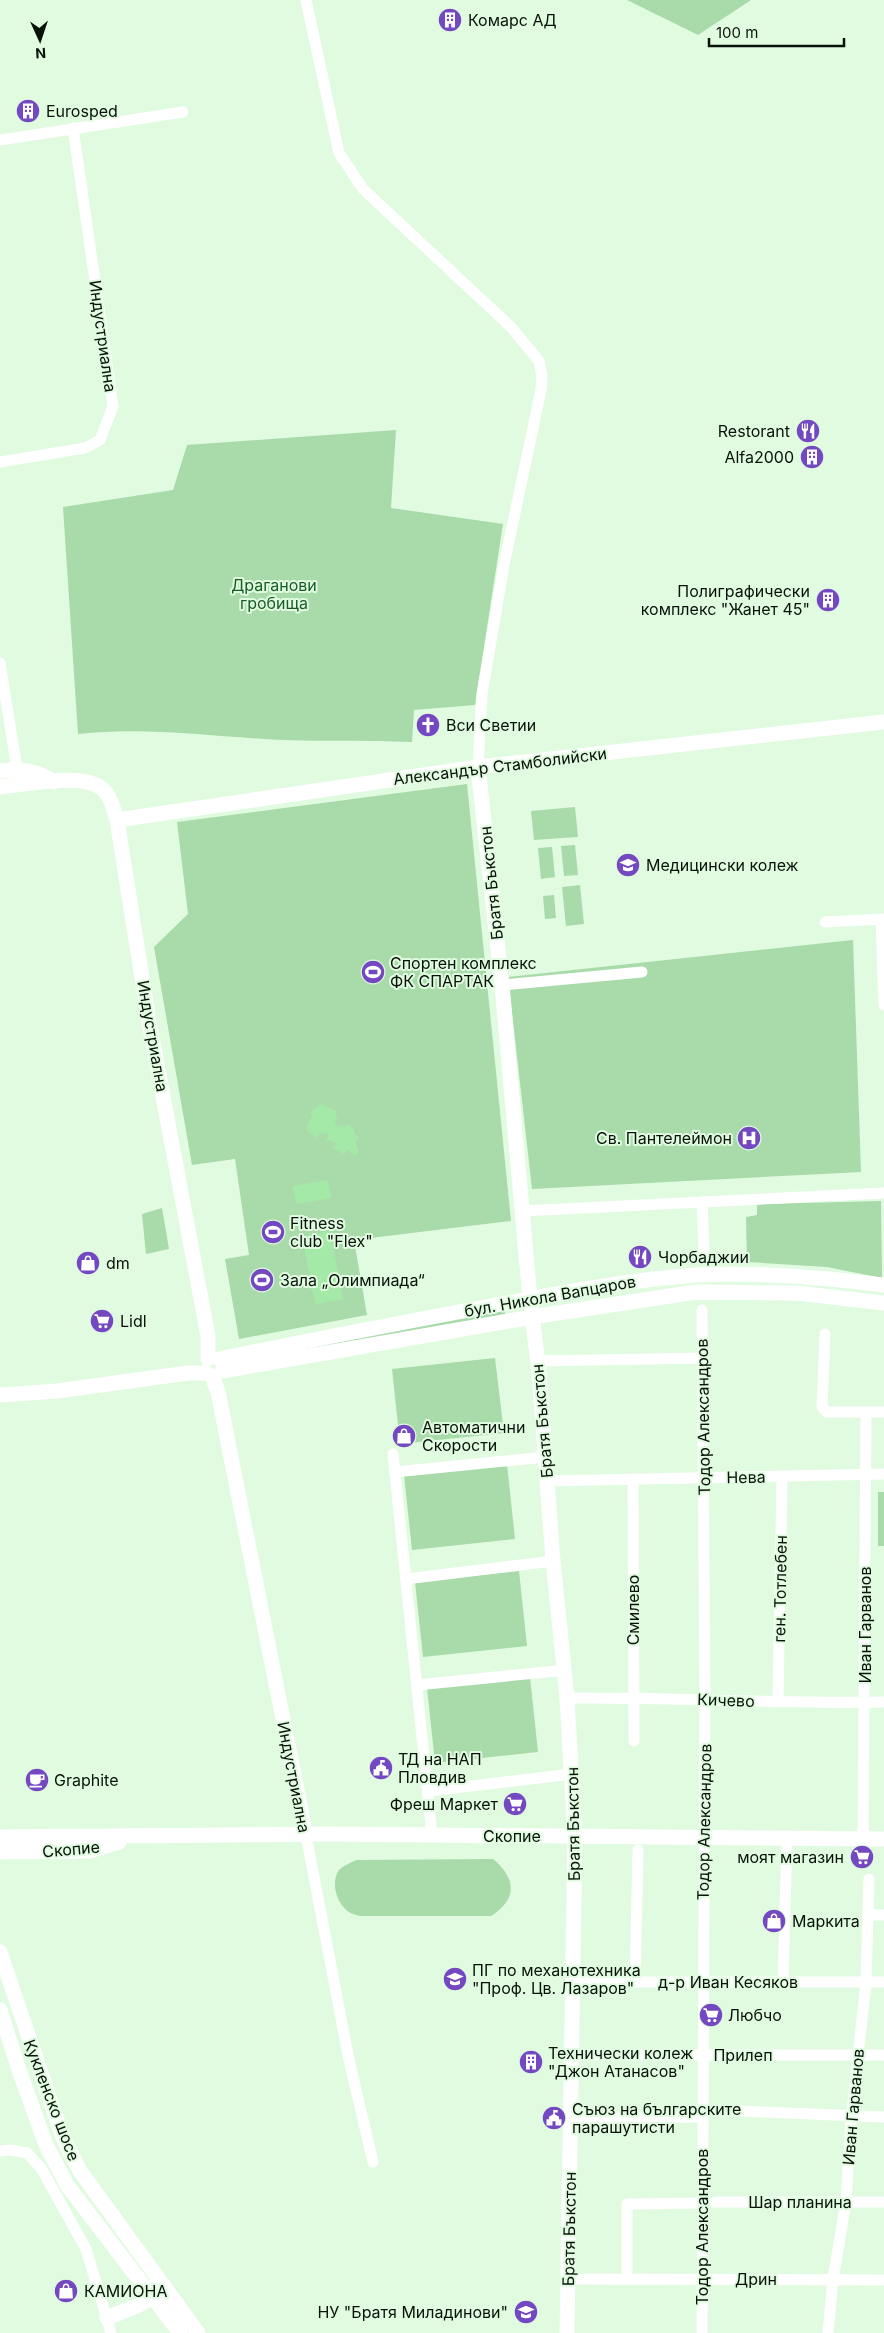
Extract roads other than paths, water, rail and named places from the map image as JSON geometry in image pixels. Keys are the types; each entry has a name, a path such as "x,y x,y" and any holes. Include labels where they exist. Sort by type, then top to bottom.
{"street":[{"path":"306,0 339,153 363,189 511,327 539,362 542,377 541,390 504,565 482,694 478,767"},
{"path":"0,140 183,112"},
{"name":"Индустриална","path":"0,462 85,448 100,440 113,406 73,128"},
{"path":"0,663 17,769"},
{"name":"Александър Стамболийски","path":"117,820 478,767 884,722"},
{"name":"Братя Бъкстон","path":"478,767 502,985 530,1299 538,1361 553,1561 568,1698 575,1836 567,2333"},
{"path":"0,771 17,769 34,771 54,782"},
{"name":"Индустриална","path":"0,787 80,779 96,784 107,794 117,820 148,1013 213,1367 349,2060 372,2162"},
{"path":"825,922 882,919 884,1005"},
{"path":"502,985 642,972"},
{"path":"522,1211 884,1193"},
{"path":"702,1202 704,1251"},
{"name":"бул. Никола Вапцаров","path":"0,1395 58,1391 188,1373 379,1326 653,1279 722,1274 807,1276 884,1285"},
{"name":"бул. Никола Вапцаров","path":"213,1367 696,1292 797,1293 884,1303"},
{"name":"Тодор Александров","path":"702,1310 705,1699 702,1983 702,2333"},
{"path":"825,1334 822,1407 827,1412 884,1412"},
{"path":"538,1361 702,1358"},
{"name":"Иван Гарванов","path":"863,1838 866,1412"},
{"path":"393,1454 429,1791 432,1836"},
{"path":"395,1472 546,1457"},
{"name":"Нева","path":"547,1481 884,1474"},
{"name":"ген. Тотлебен","path":"778,1702 782,1476"},
{"name":"Смилево","path":"633,1479 634,1741"},
{"path":"406,1579 553,1561"},
{"path":"417,1685 566,1670"},
{"name":"Кичево","path":"568,1698 634,1697 778,1702 884,1702"},
{"path":"429,1791 572,1774"},
{"name":"Скопие","path":"0,1837 306,1835 884,1839"},
{"name":"Скопие","path":"0,1852 89,1851 140,1837"},
{"path":"783,1982 787,1838"},
{"path":"635,1982 638,1850"},
{"name":"Иван Гарванов","path":"828,2333 833,2278 846,2202 857,2055 866,1982 869,1879"},
{"path":"868,1915 884,1915"},
{"name":"Кукленско шосе","path":"0,1952 64,2138 80,2171 198,2333"},
{"name":"д-р Иван Кесяков","path":"573,1982 884,1982"},
{"name":"Кукленско шосе","path":"0,2010 18,2070 46,2145 68,2185 180,2333"},
{"name":"Прилеп","path":"572,2055 884,2055"},
{"path":"713,2110 884,2116"},
{"path":"571,2118 702,2117"},
{"path":"0,2152 11,2150 27,2153 41,2168 86,2249 111,2333"},
{"name":"Шар планина","path":"716,2202 884,2202"},
{"path":"627,2279 627,2204 703,2203"},
{"name":"Дрин","path":"568,2279 833,2278 884,2280"},
{"path":"107,2318 124,2312 165,2288"}],"place":[{"name":"Комарс АД","path":"450,20"},
{"name":"Eurosped","path":"28,111"},
{"name":"Restorant","path":"808,431"},
{"name":"Alfa2000","path":"812,457"},
{"name":"Полиграфически комплекс \"Жанет 45\"","path":"828,600"},
{"name":"Вси Светии","path":"428,725"},
{"name":"Медицински колеж","path":"628,865"},
{"name":"Спортен комплекс ФК СПАРТАК","path":"373,972"},
{"name":"Св. Пантелеймон","path":"749,1138"},
{"name":"Fitness club \"Flex\"","path":"273,1232"},
{"name":"Чорбаджии","path":"640,1257"},
{"name":"dm","path":"88,1263"},
{"name":"Зала „Олимпиада“","path":"262,1280"},
{"name":"Lidl","path":"102,1321"},
{"name":"Автоматични Скорости","path":"404,1436"},
{"name":"ТД на НАП Пловдив","path":"381,1768"},
{"name":"Graphite","path":"37,1780"},
{"name":"Фреш Маркет","path":"515,1804"},
{"name":"моят магазин","path":"862,1857"},
{"name":"Маркита","path":"774,1921"},
{"name":"ПГ по механотехника \"Проф. Цв. Лазаров\"","path":"455,1979"},
{"name":"Любчо","path":"711,2015"},
{"name":"Технически колеж \"Джон Атанасов\"","path":"531,2062"},
{"name":"Съюз на българските парашутисти","path":"554,2118"},
{"name":"КАМИОНА","path":"66,2291"},
{"name":"НУ \"Братя Миладинови\"","path":"526,2312"}],"park label":[{"name":"Драганови гробища","path":"274,594"}]}
